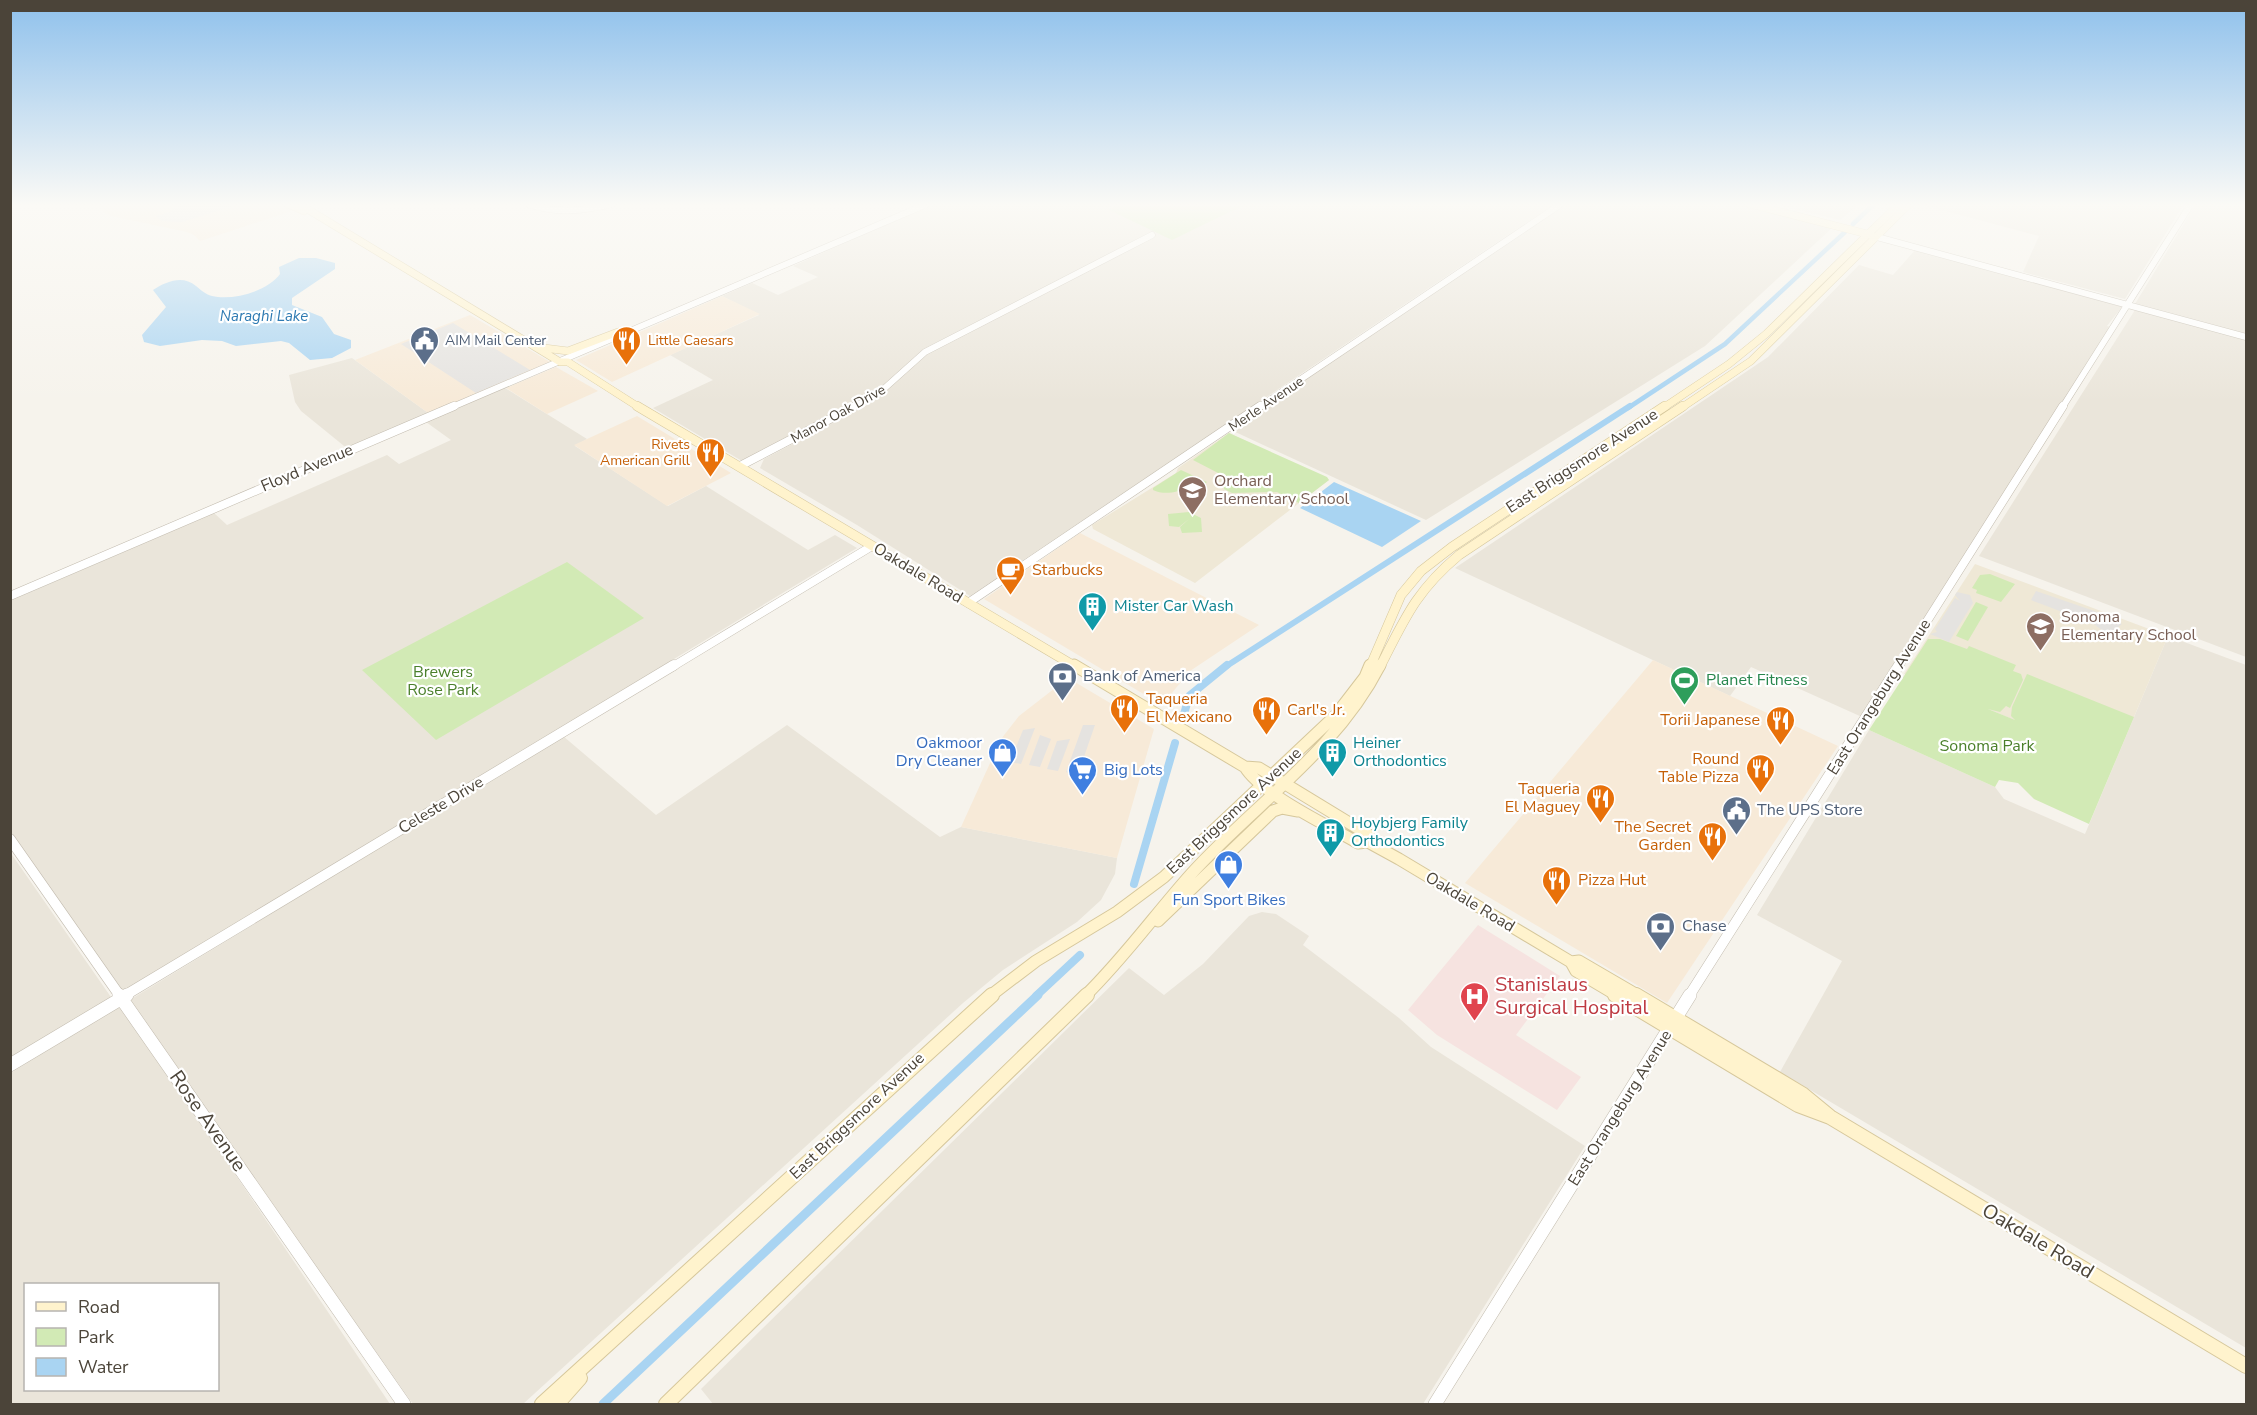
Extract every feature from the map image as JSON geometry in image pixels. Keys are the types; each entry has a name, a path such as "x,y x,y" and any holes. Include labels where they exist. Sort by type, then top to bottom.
{"main road":[{"name":"Oakdale Road","path":"407,270 538,347 560,362 561,366 584,380 591,379 740,466 1245,767 1248,775 1266,780 1370,835 1368,842"},
{"name":"East Briggsmore Avenue","path":"542,1404 989,997 1036,961 1140,896 1172,870 1335,716 1365,677 1397,601 1421,571 1452,547 1729,364 1836,270"},
{"name":"East Briggsmore Avenue","path":"666,1404 1112,970 1193,872 1323,748 1353,713 1366,693 1414,600 1441,570 1751,361 1841,270"},
{"path":"538,347 568,351 618,332"},
{"name":"Oakdale Road","path":"1280,788 1310,815 1358,843 1368,842 1571,962 1576,971 1802,1094 1830,1117 2247,1366"},
{"path":"1138,940 1273,811 1282,808 1310,815"},
{"path":"557,1404 599,1359 604,1348"}],"street":[{"name":"Floyd Avenue","path":"605,343 618,332 763,270"},
{"name":"Floyd Avenue","path":"10,596 774,270"},
{"name":"Manor Oak Drive","path":"740,466 877,395 925,352 1084,270"},
{"name":"Merle Avenue","path":"968,603 1464,270"},
{"path":"2002,270 2247,337"},
{"name":"East Orangeburg Avenue","path":"1435,1404 1672,1023 2150,270"},
{"name":"Celeste Drive","path":"10,1065 872,546"},
{"name":"Rose Avenue","path":"10,839 404,1404"}],"shaded area":[{"path":"802,270 1456,270 970,596 857,525 760,468 764,459 869,404 862,400 742,461 653,408 713,380 670,355 759,315 722,296 752,283 778,295 818,277"},
{"path":"1467,270 1787,270 1705,346 1426,520 1231,430"},
{"path":"1854,270 1876,270 1893,275 1897,270 1991,270 2122,307 2107,326 2112,328 1862,717 1751,667 1730,696 1455,568 1768,357"},
{"path":"2024,270 2143,270 2125,299 2023,272"},
{"path":"2156,270 2246,270 2246,334 2135,304"},
{"path":"722,296 760,314 612,382 576,360"},
{"path":"2135,310 2246,340 2246,657 1979,556"},
{"path":"470,315 552,363 431,415 355,360"},
{"path":"453,323 530,370 476,393 401,344"},
{"path":"352,358 431,415 349,450 301,411 295,402 289,375"},
{"path":"556,367 598,391 547,414 506,388"},
{"path":"505,388 587,439 575,446 668,506 706,486 808,550 835,535 857,548 123,993 11,833 10,601 214,513 227,525 387,455 399,464 451,440 426,422"},
{"path":"637,416 731,473 667,506 574,445"},
{"name":"Orchard Elementary School","path":"1229,433 1329,480 1195,583 1093,529 1092,525 1176,473 1178,468"},
{"path":"1080,533 1259,625 1190,671 1162,705 984,599"},
{"name":"Sonoma Elementary School","path":"1975,564 2168,636 2115,762 1904,674"},
{"path":"2036,591 2106,615 2122,624 2108,635 2094,624 2031,600"},
{"path":"1957,592 1970,595 1973,603 1949,642 1930,634 1937,632 1935,629 1955,598 1960,601 1955,595"},
{"path":"2168,636 2246,665 2246,1348 1780,1072 1842,961 1757,915 1869,730 1995,787 2004,799 2085,834"},
{"path":"1653,660 1838,746 1667,1003 1465,883"},
{"path":"1068,678 1154,729 1117,858 961,827 1001,739 1019,716"},
{"path":"787,725 940,837 961,827 1117,858 1115,874 1101,900 1077,922 1003,970 963,1003 523,1404 413,1404 128,1001 563,736 656,815"},
{"path":"1083,725 1095,725 1078,774 1073,775 1066,772"},
{"path":"1035,728 1021,764 1010,762 1023,730"},
{"path":"1040,735 1051,739 1040,767 1029,765"},
{"path":"1070,739 1058,771 1047,769 1057,741"},
{"path":"10,852 113,1000 10,1061"},
{"path":"1262,912 1276,914 1309,936 1303,945 1399,1018 1431,1047 1585,1146 1423,1404 713,1404 701,1389 1129,968 1164,995 1203,964 1249,916"},
{"name":"Stanislaus Surgical Hospital","path":"1478,925 1560,976 1516,1035 1581,1077 1557,1110 1437,1035 1408,1010"},
{"path":"121,1005 390,1404 11,1404 11,1073"}],"green space":[{"path":"1229,433 1327,477 1329,480 1299,503 1277,492 1232,493 1224,489 1220,474 1193,460"},
{"path":"1181,470 1207,482 1196,491 1181,483 1187,487 1179,491 1170,493 1153,490 1153,488"},
{"path":"1189,512 1201,518 1202,532 1182,533 1180,527 1189,519 1179,527 1169,526 1168,514"},
{"name":"Brewers Rose Park","path":"567,562 644,618 436,740 362,670"},
{"path":"1990,574 2015,584 2001,602 1976,593 1977,590 1972,588 1980,575"},
{"path":"1976,602 1988,607 1968,641 1956,636"},
{"name":"Sonoma Park","path":"1928,639 1940,639 1967,649 1969,646 2016,665 2013,671 2021,674 2023,680 2010,708 2006,706 2000,712 1988,709 2015,720 2011,716 2012,707 2027,674 2134,717 2089,824 2034,799 2018,783 1999,780 1995,787 1869,730"}],"water":[{"name":"Naraghi Lake","path":"279,270 333,270 292,298 292,305 322,317 334,334 351,340 351,348 332,358 310,360 289,343 281,341 236,346 222,341 202,340 160,346 144,342 142,335 166,307 153,290 158,287 180,280 191,283 212,296 240,296 259,290 280,274"},
{"path":"1334,482 1421,521 1382,547 1300,508"}],"waterway":[{"path":"1628,408 1725,344 1804,270"},
{"path":"1225,667 1630,406"},
{"path":"1183,718 1189,696 1227,665"},
{"path":"1134,884 1175,743"},
{"path":"1036,996 1080,955"},
{"path":"603,1404 1038,995"}],"place":[{"name":"AIM Mail Center","path":"424,366"},
{"name":"Little Caesars","path":"627,366"},
{"name":"Rivets American Grill","path":"711,478"},
{"name":"Orchard Elementary School","path":"1193,516"},
{"name":"Starbucks","path":"1011,596"},
{"name":"Mister Car Wash","path":"1093,632"},
{"name":"Sonoma Elementary School","path":"2040,652"},
{"name":"Bank of America","path":"1062,702"},
{"name":"Planet Fitness","path":"1685,706"},
{"name":"Taqueria El Mexicano","path":"1125,734"},
{"name":"Carl's Jr.","path":"1266,736"},
{"name":"Torii Japanese","path":"1781,746"},
{"name":"Oakmoor Dry Cleaner","path":"1003,778"},
{"name":"Heiner Orthodontics","path":"1332,778"},
{"name":"Round Table Pizza","path":"1760,794"},
{"name":"Big Lots","path":"1083,796"},
{"name":"Taqueria El Maguey","path":"1601,824"},
{"name":"The UPS Store","path":"1736,836"},
{"name":"Hoybjerg Family Orthodontics","path":"1330,858"},
{"name":"The Secret Garden","path":"1712,862"},
{"name":"Fun Sport Bikes","path":"1229,890"},
{"name":"Pizza Hut","path":"1557,906"},
{"name":"Chase","path":"1661,952"},
{"name":"Stanislaus Surgical Hospital","path":"1474,1022"}]}
